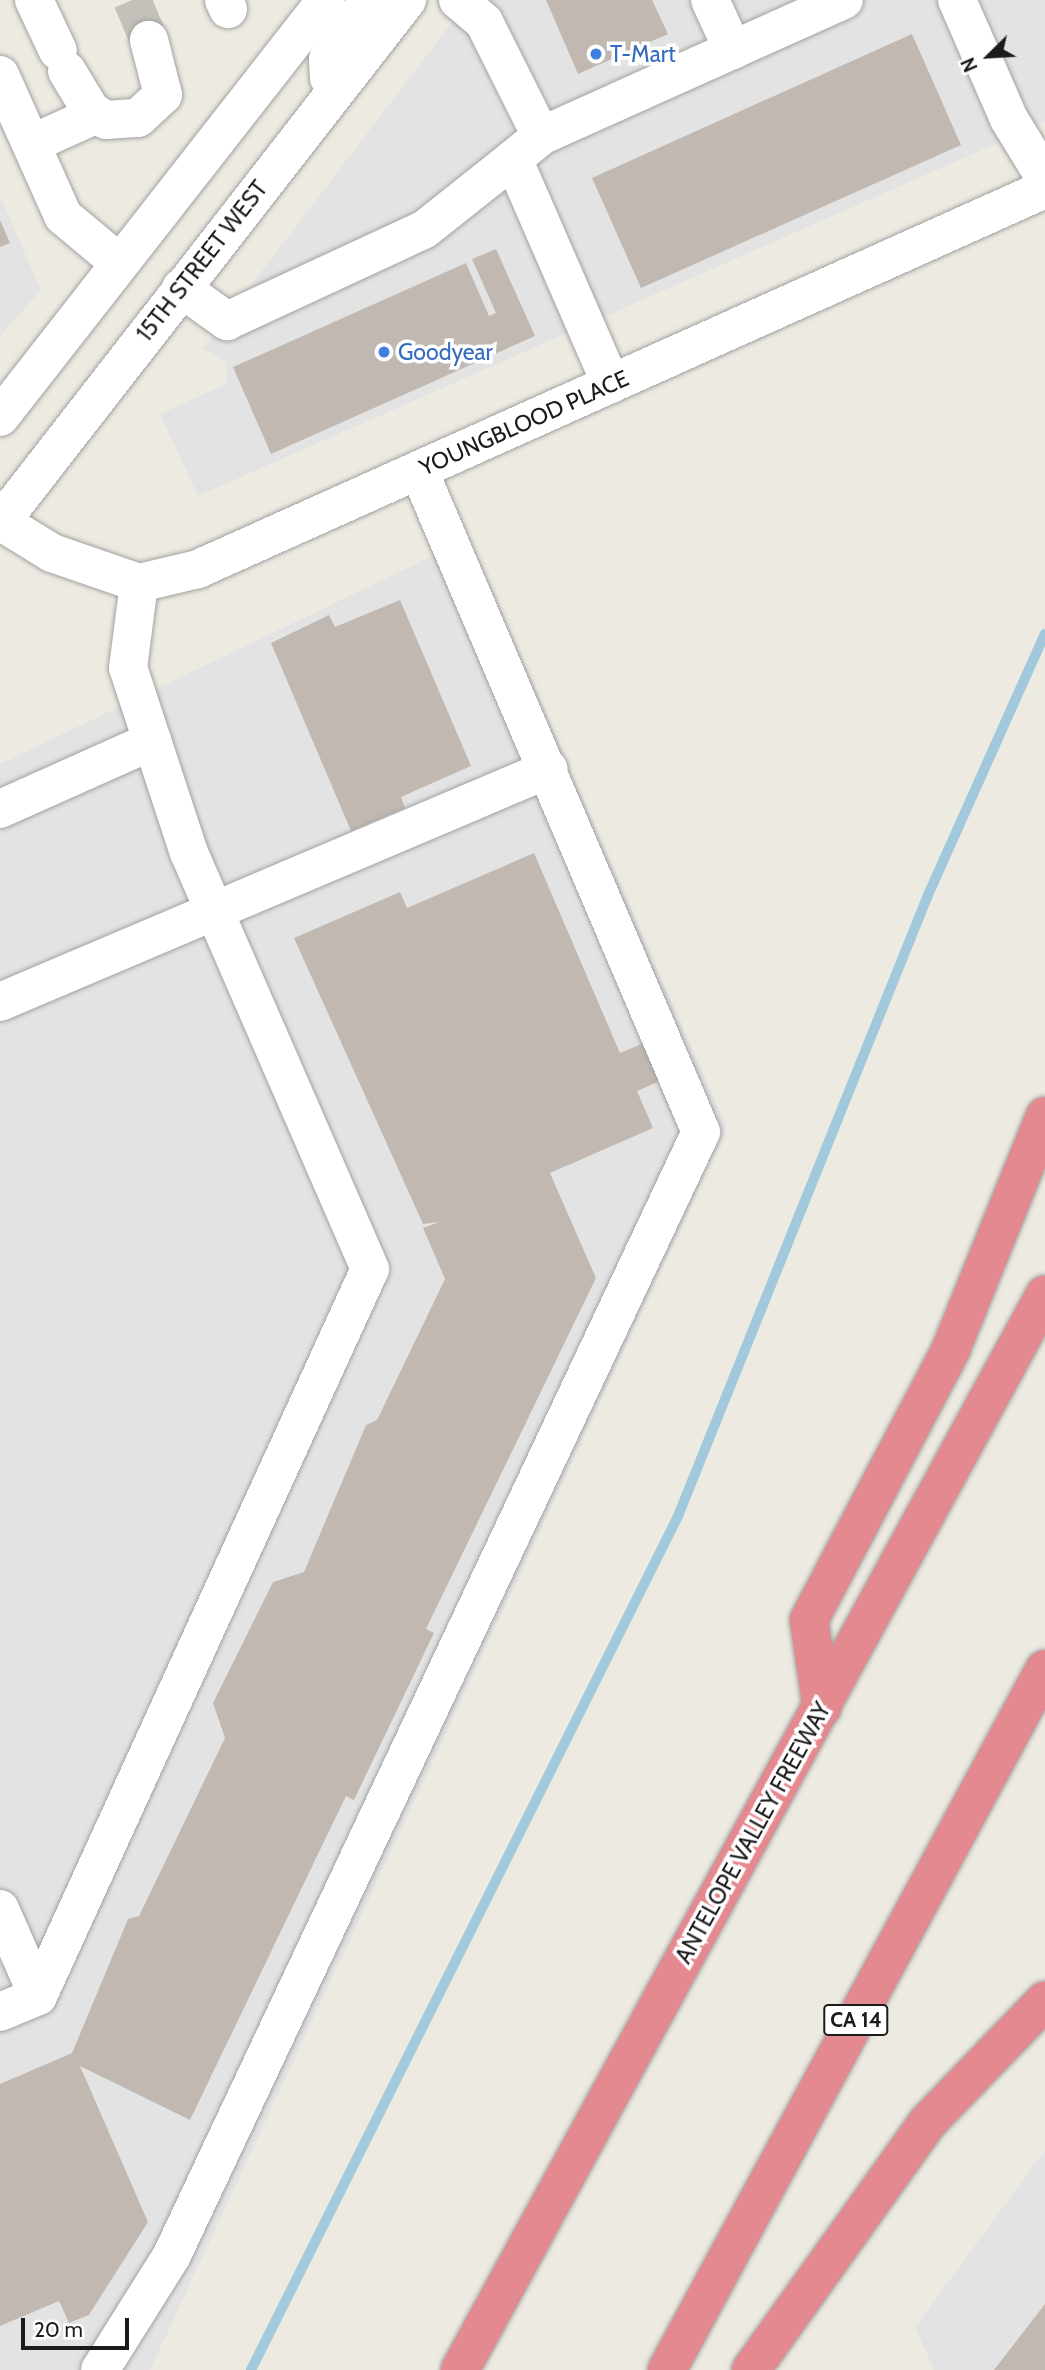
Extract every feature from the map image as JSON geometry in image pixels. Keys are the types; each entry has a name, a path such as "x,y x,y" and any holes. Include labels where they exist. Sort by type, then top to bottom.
{"highway":[{"path":"822,1708 809,1620 951,1349 1045,1116"},
{"name":"ANTELOPE VALLEY FREEWAY","path":"460,2370 1045,1296"},
{"name":"CA 14","path":"667,2370 1045,1669"},
{"path":"751,2370 927,2123 1045,2001"}],"street":[{"path":"34,0 62,61 97,114"},
{"path":"0,417 117,261 327,0"},
{"path":"329,97 328,59 369,0"},
{"name":"15TH STREET WEST","path":"0,522 407,0"},
{"path":"458,0 484,22 611,384"},
{"path":"710,0 733,50"},
{"path":"181,288 228,321 425,229 527,148 844,0"},
{"path":"957,0 1009,119 1045,178"},
{"path":"31,144 97,114 138,118 163,95 149,40"},
{"path":"0,75 63,216 117,261"},
{"name":"YOUNGBLOOD PLACE","path":"139,583 198,569 1045,190"},
{"path":"100,2370 172,2255 701,1132 550,769 419,471"},
{"path":"0,522 52,553 139,583 128,668 152,741 214,909 370,1269 38,1996 0,2012"},
{"path":"0,809 152,741"},
{"path":"0,1002 214,909 247,901 550,769"},
{"path":"0,1909 38,1996"}],"shaded area":[{"path":"469,0 1045,0 1045,122 198,496 160,414 226,384 226,362 203,348"},
{"path":"0,196 41,290 0,336"},
{"path":"470,538 727,1129 150,2370 0,2370 0,2326 59,2301 69,2323 89,2315 148,2222 80,2066 189,2119 346,1796 354,1799 434,1633 426,1629 596,1278 550,1173 424,1228 445,1279 377,1420 366,1425 304,1572 273,1582 213,1703 225,1738 139,1916 128,1920 72,2053 0,2084 0,764"},
{"path":"1045,2150 1045,2370 934,2370 915,2327"}],"building":[{"name":"T-Mart","path":"546,0 652,0 668,34 578,74"},
{"path":"912,34 961,145 641,288 592,178"},
{"path":"0,220 10,243 0,247"},
{"name":"Goodyear","path":"496,249 535,336 271,454 233,367 466,263 489,316 496,313 472,259"},
{"path":"400,600 471,766 401,797 405,808 351,831 271,643 329,615 335,627"},
{"path":"534,853 620,1053 644,1043 660,1081 637,1091 653,1128 550,1173 596,1278 426,1629 434,1633 354,1800 346,1796 190,2120 80,2066 148,2222 89,2315 69,2323 59,2301 0,2326 0,2084 72,2053 128,1919 139,1916 225,1738 213,1703 273,1582 304,1572 366,1425 377,1420 445,1279 423,1228 439,1222 423,1224 294,938 400,892 407,908"},
{"path":"1045,2304 1045,2370 994,2370"}],"waterway":[{"path":"251,2370 678,1516 928,895 1045,634"}],"tunnel":[{"path":"132,0 149,40"}],"place":[{"name":"T-Mart","path":"596,54"},
{"name":"Goodyear","path":"384,352"}]}
